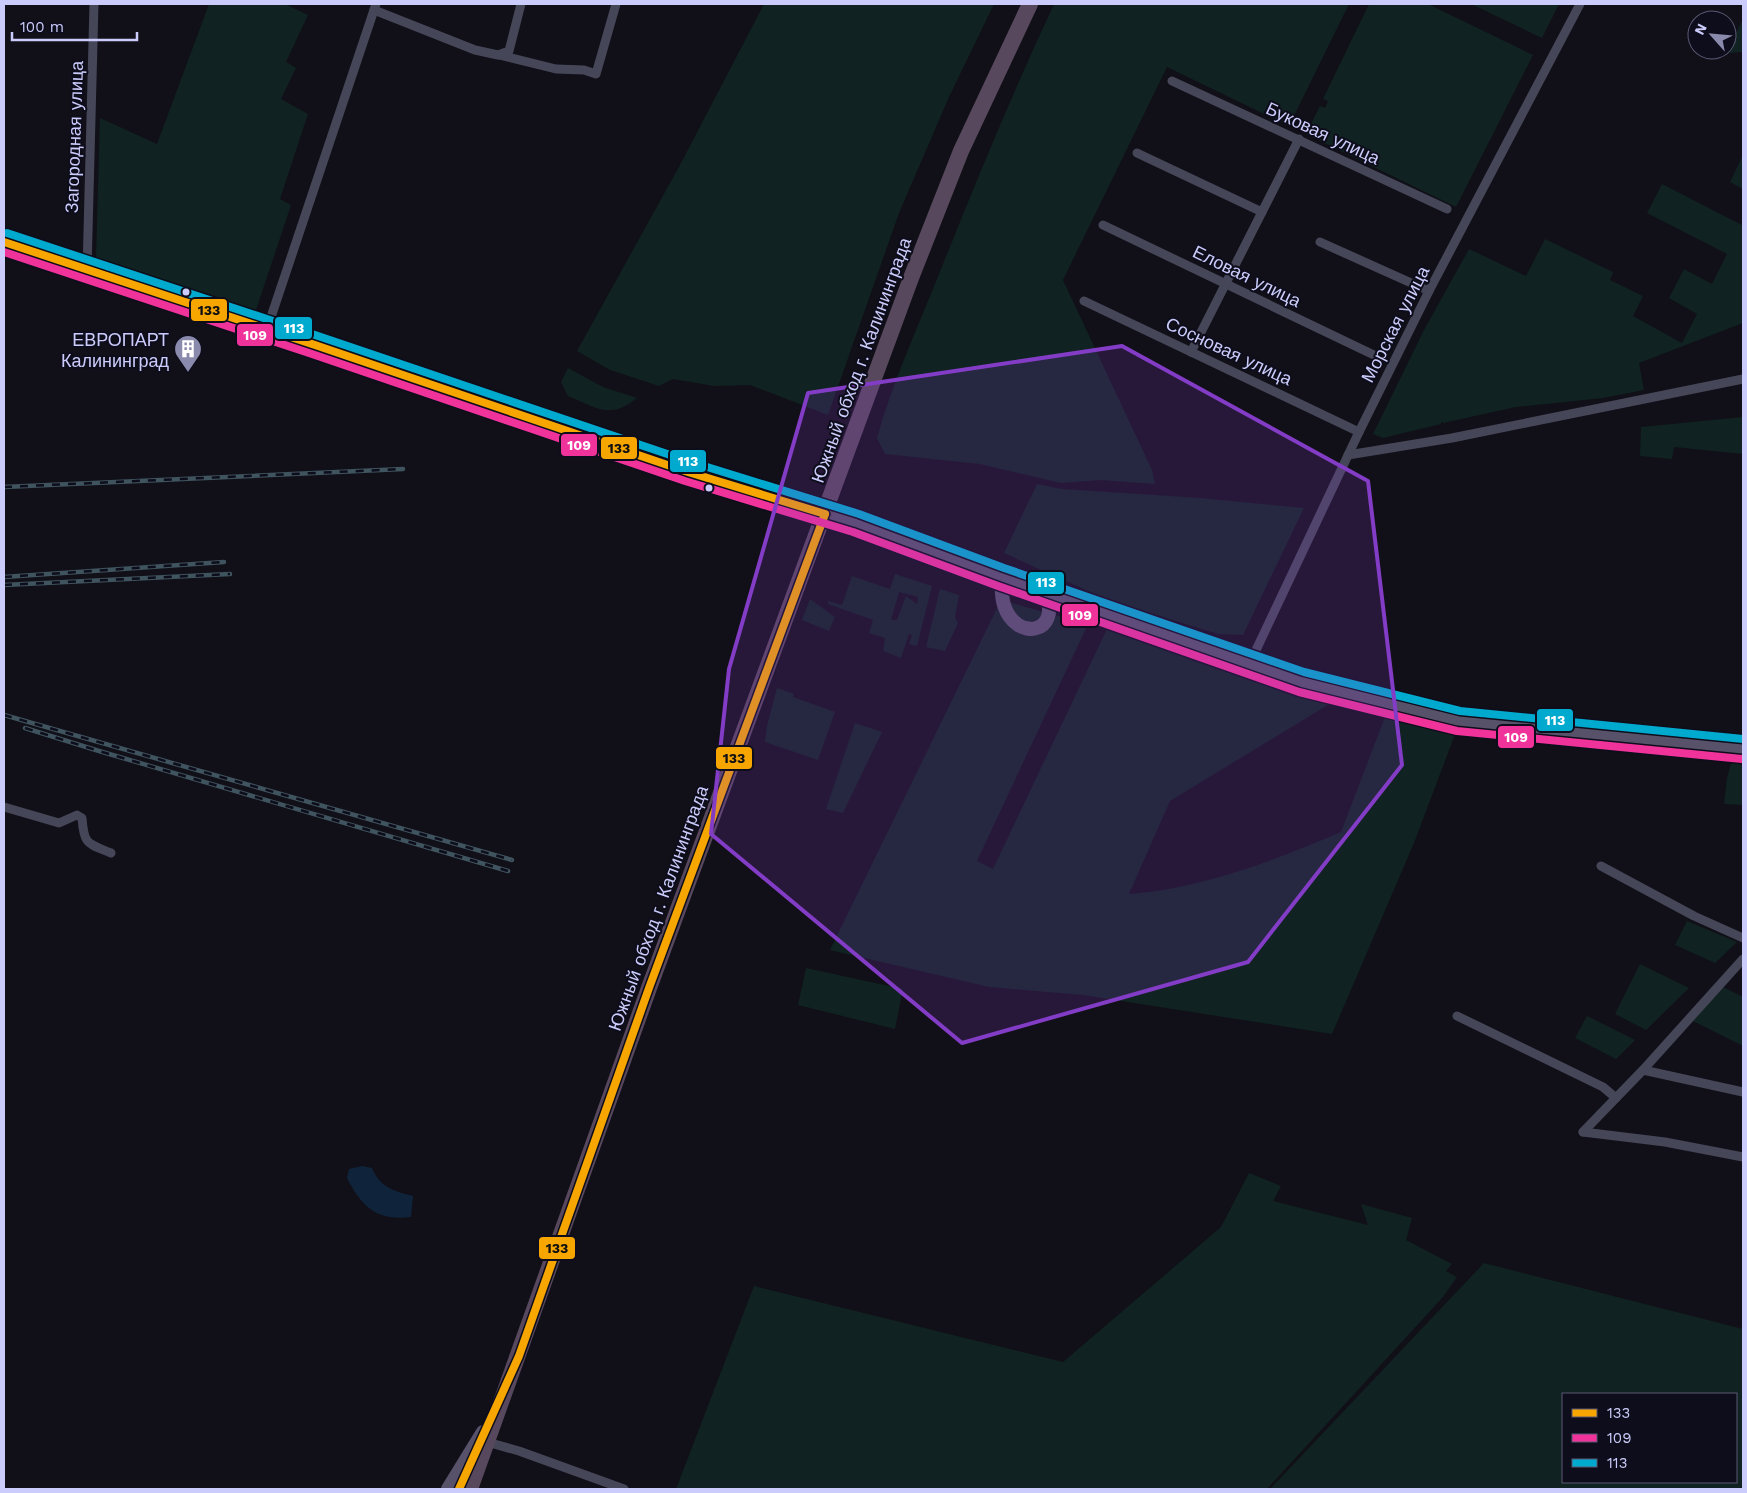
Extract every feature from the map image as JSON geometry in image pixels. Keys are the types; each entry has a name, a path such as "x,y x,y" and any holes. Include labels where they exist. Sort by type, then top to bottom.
{"highway":[{"name":"Южный обход г. Калининграда","path":"470,1489 485,1437 518,1356 649,988 912,278 982,104 1030,4"},
{"path":"459,1489 485,1437"}],"main road":[{"path":"4,242 688,472 856,523 1000,577 1300,682 1458,722 1743,749"},
{"path":"1000,577 1004,604 1009,616 1018,625 1026,629 1040,628 1047,620 1051,610 1045,593"},
{"path":"448,1489 485,1437"}],"street":[{"name":"Загородная улица","path":"87,270 94,4"},
{"path":"498,55 509,51 521,4"},
{"path":"267,330 375,7 475,50 556,69 584,70 596,74 616,4"},
{"name":"Морская улица","path":"1249,664 1359,432 1429,291 1580,4"},
{"name":"Буковая улица","path":"1172,81 1447,208"},
{"path":"1191,352 1299,140"},
{"path":"1137,152 1262,212"},
{"name":"Еловая улица","path":"1103,226 1376,356"},
{"path":"1320,242 1429,291"},
{"name":"Сосновая улица","path":"1084,300 1359,432"},
{"path":"1348,455 1452,438 1743,379"},
{"path":"4,807 59,823 76,816 82,818 84,835 89,844 111,852"},
{"path":"1601,866 1694,916 1743,938"},
{"path":"1743,959 1643,1070 1583,1132 1665,1142 1743,1157"},
{"path":"1457,1016 1603,1087 1616,1098"},
{"path":"1643,1070 1743,1092"},
{"path":"485,1437 624,1489"}],"highlighted area":[{"path":"1122,346 1368,481 1402,765 1248,962 962,1043 711,834 729,669 808,393"}],"shaded area":[{"path":"209,4 285,4 308,15 286,62 296,68 281,99 308,114 280,199 291,205 256,310 96,258 100,118 157,144"},
{"path":"764,4 994,4 949,97 899,213 828,415 750,385 714,386 673,379 659,386 610,370 577,351 680,165"},
{"path":"1054,4 1349,4 1289,126 1167,67 1063,280 1152,470 1155,484 1101,480 1061,483 980,464 885,454 877,438 897,378 965,209 1008,106"},
{"path":"1369,4 1428,4 1533,55 1456,207 1306,134 1320,106 1325,108 1328,101 1323,99"},
{"path":"1471,4 1559,4 1542,38"},
{"path":"1743,19 1743,52 1737,52 1737,31"},
{"path":"1743,155 1743,189 1730,182"},
{"path":"1662,184 1742,225 1743,223 1743,323 1639,363 1644,390 1603,398 1516,407 1441,422 1441,424 1383,438 1373,434 1424,330 1469,249 1526,276 1545,239 1613,272 1610,280 1643,296 1633,316 1682,343 1697,314 1669,298 1684,269 1712,284 1727,254 1647,213"},
{"path":"568,368 603,387 637,398 619,409 603,410 595,408 568,396 561,382"},
{"path":"1743,417 1743,454 1674,447 1672,459 1640,456 1641,427"},
{"path":"1037,484 1062,489 1200,498 1304,508 1243,635 1218,634 1108,600 1004,553"},
{"path":"895,574 932,586 917,646 909,644 912,635 909,634 901,658 883,651 885,638 869,633 873,620 828,604 828,601 842,605 852,576 890,589","holes":["899,592 918,597 917,604 906,596 897,620 891,620"]},
{"path":"940,589 959,595 955,617 958,623 945,651 926,647"},
{"path":"810,599 835,617 829,631 802,620"},
{"path":"1001,600 1088,624 977,861 993,869 1107,629 1331,703 1170,801 1129,894 1184,886 1237,872 1341,832 1385,717 1457,729 1414,843 1332,1034 1083,995 989,987 830,950"},
{"path":"777,688 794,694 793,697 835,712 818,760 765,742 767,726"},
{"path":"855,723 882,732 843,813 826,809"},
{"path":"1732,760 1743,761 1743,805 1724,804 1727,778"},
{"path":"1687,921 1737,942 1715,963 1675,945"},
{"path":"1640,964 1689,988 1646,1030 1615,1014"},
{"path":"806,968 903,989 895,1029 798,1005"},
{"path":"1723,987 1743,997 1743,1046 1691,1020"},
{"path":"1587,1016 1635,1040 1616,1059 1575,1038"},
{"path":"1249,1173 1281,1186 1273,1201 1368,1225 1361,1204 1412,1218 1406,1240 1452,1264 1446,1271 1457,1277 1443,1297 1267,1489 676,1489 754,1286 1063,1362 1221,1227"},
{"path":"1484,1263 1743,1329 1743,1489 1270,1489"}],"water":[{"path":"362,1166 372,1168 379,1180 388,1187 413,1196 411,1217 388,1217 379,1214 358,1197 347,1178 349,1169"}],"railway":[{"path":"4,487 403,469"},
{"path":"4,577 224,562"},
{"path":"4,585 230,574"},
{"path":"4,715 512,860"},
{"path":"25,728 508,871"}],"transit line":[{"name":"113","path":"7,233 691,462 859,514 1004,568 1304,672 1460,711 1743,739"},
{"name":"133","path":"4,242 688,472 825,514"},
{"name":"109","path":"4,252 685,481 853,532 998,586 1299,692 1457,731 1742,759"},
{"name":"133","path":"459,1489 519,1356 649,988 825,514"}],"place":[{"name":"ЕВРОПАРТ Калининград","path":"188,373"}]}
